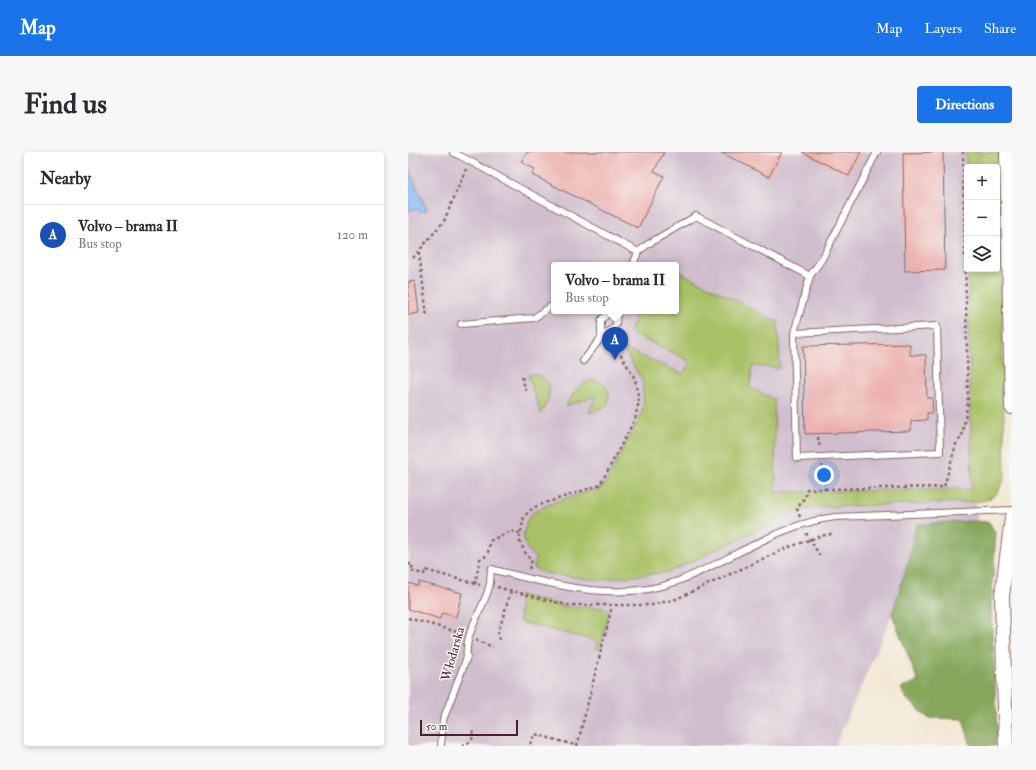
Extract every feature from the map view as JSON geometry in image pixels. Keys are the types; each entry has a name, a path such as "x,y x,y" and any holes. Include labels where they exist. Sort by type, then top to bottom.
{"street":[{"path":"1007,152 1010,215 1012,407"},
{"path":"1006,746 1006,642 1002,596 1012,518"}],"lane":[{"path":"453,152 638,252"},
{"path":"794,333 937,326 940,452 797,458 794,333 810,276 822,259 877,152"},
{"path":"634,262 638,252 648,244 696,216 810,276"},
{"path":"461,324 534,318 551,306"},
{"path":"601,338 601,320 608,314"},
{"path":"584,361 601,338 616,325 617,314"},
{"path":"802,523 835,517 1012,510"},
{"name":"Włodarska","path":"442,746 443,720 467,657 466,649 468,636 490,587 491,569 581,590 620,591 647,588 678,581 802,523"}],"path":[{"path":"413,258 444,221 470,161"},
{"path":"419,251 427,316"},
{"path":"528,570 532,560 527,556 521,545 520,533 524,518 534,507 600,485 635,419 639,401 637,385 621,355 612,349"},
{"path":"522,377 526,391"},
{"path":"818,437 825,488 807,489 807,493 797,508 809,540 820,556"},
{"path":"475,584 480,559 484,558 488,552 490,540 510,531 520,533"},
{"path":"499,640 498,633 511,591"},
{"path":"530,744 535,734 577,746 611,611 610,606"},
{"path":"408,618 457,632 493,647"},
{"path":"462,746 472,741 473,729"}],"shaded area":[{"path":"408,152 966,152 966,164 964,164 964,272 968,272 973,489 978,525 917,525 892,614 835,746 408,746"}],"green space":[{"path":"966,152 999,152 999,164 966,164"},
{"path":"1000,206 1005,476 998,492 991,498 975,502 818,507 795,512 669,572 598,580 544,573 534,568 536,558 528,550 524,539 527,521 533,513 548,505 603,487 641,415 644,402 642,380 623,348 683,374 690,361 630,333 635,319 632,314 679,314 679,272 778,322 780,368 752,366 750,388 774,399 776,492 972,489 968,272 1000,272"},
{"path":"533,374 546,381 550,390 547,402 541,414 528,375"},
{"path":"592,380 605,385 609,393 606,407 589,413 596,396 566,406 579,387"},
{"path":"971,521 989,522 996,534 991,605 997,731 994,746 971,746 963,719 928,718 905,697 901,688 918,681 892,614 908,561 917,524"},
{"path":"519,595 569,607 606,608 609,612 600,649 595,648 597,641 520,622"}],"water":[{"path":"408,168 427,210 419,212 418,209 408,210"}],"building":[{"path":"527,152 664,152 654,171 664,176 638,228 532,175 535,169 521,162"},
{"path":"720,152 782,152 769,177"},
{"path":"802,152 861,152 849,176"},
{"path":"943,152 945,270 905,271 903,153"},
{"path":"415,281 419,313 408,315 408,282"},
{"path":"910,344 910,355 926,355 927,398 932,398 933,413 927,413 927,420 911,421 911,431 805,434 803,346"},
{"path":"419,582 462,593 456,617 442,613 440,619 408,609 408,583 418,586"}],"place":[{"name":"Volvo – brama II","path":"615,360"}]}
